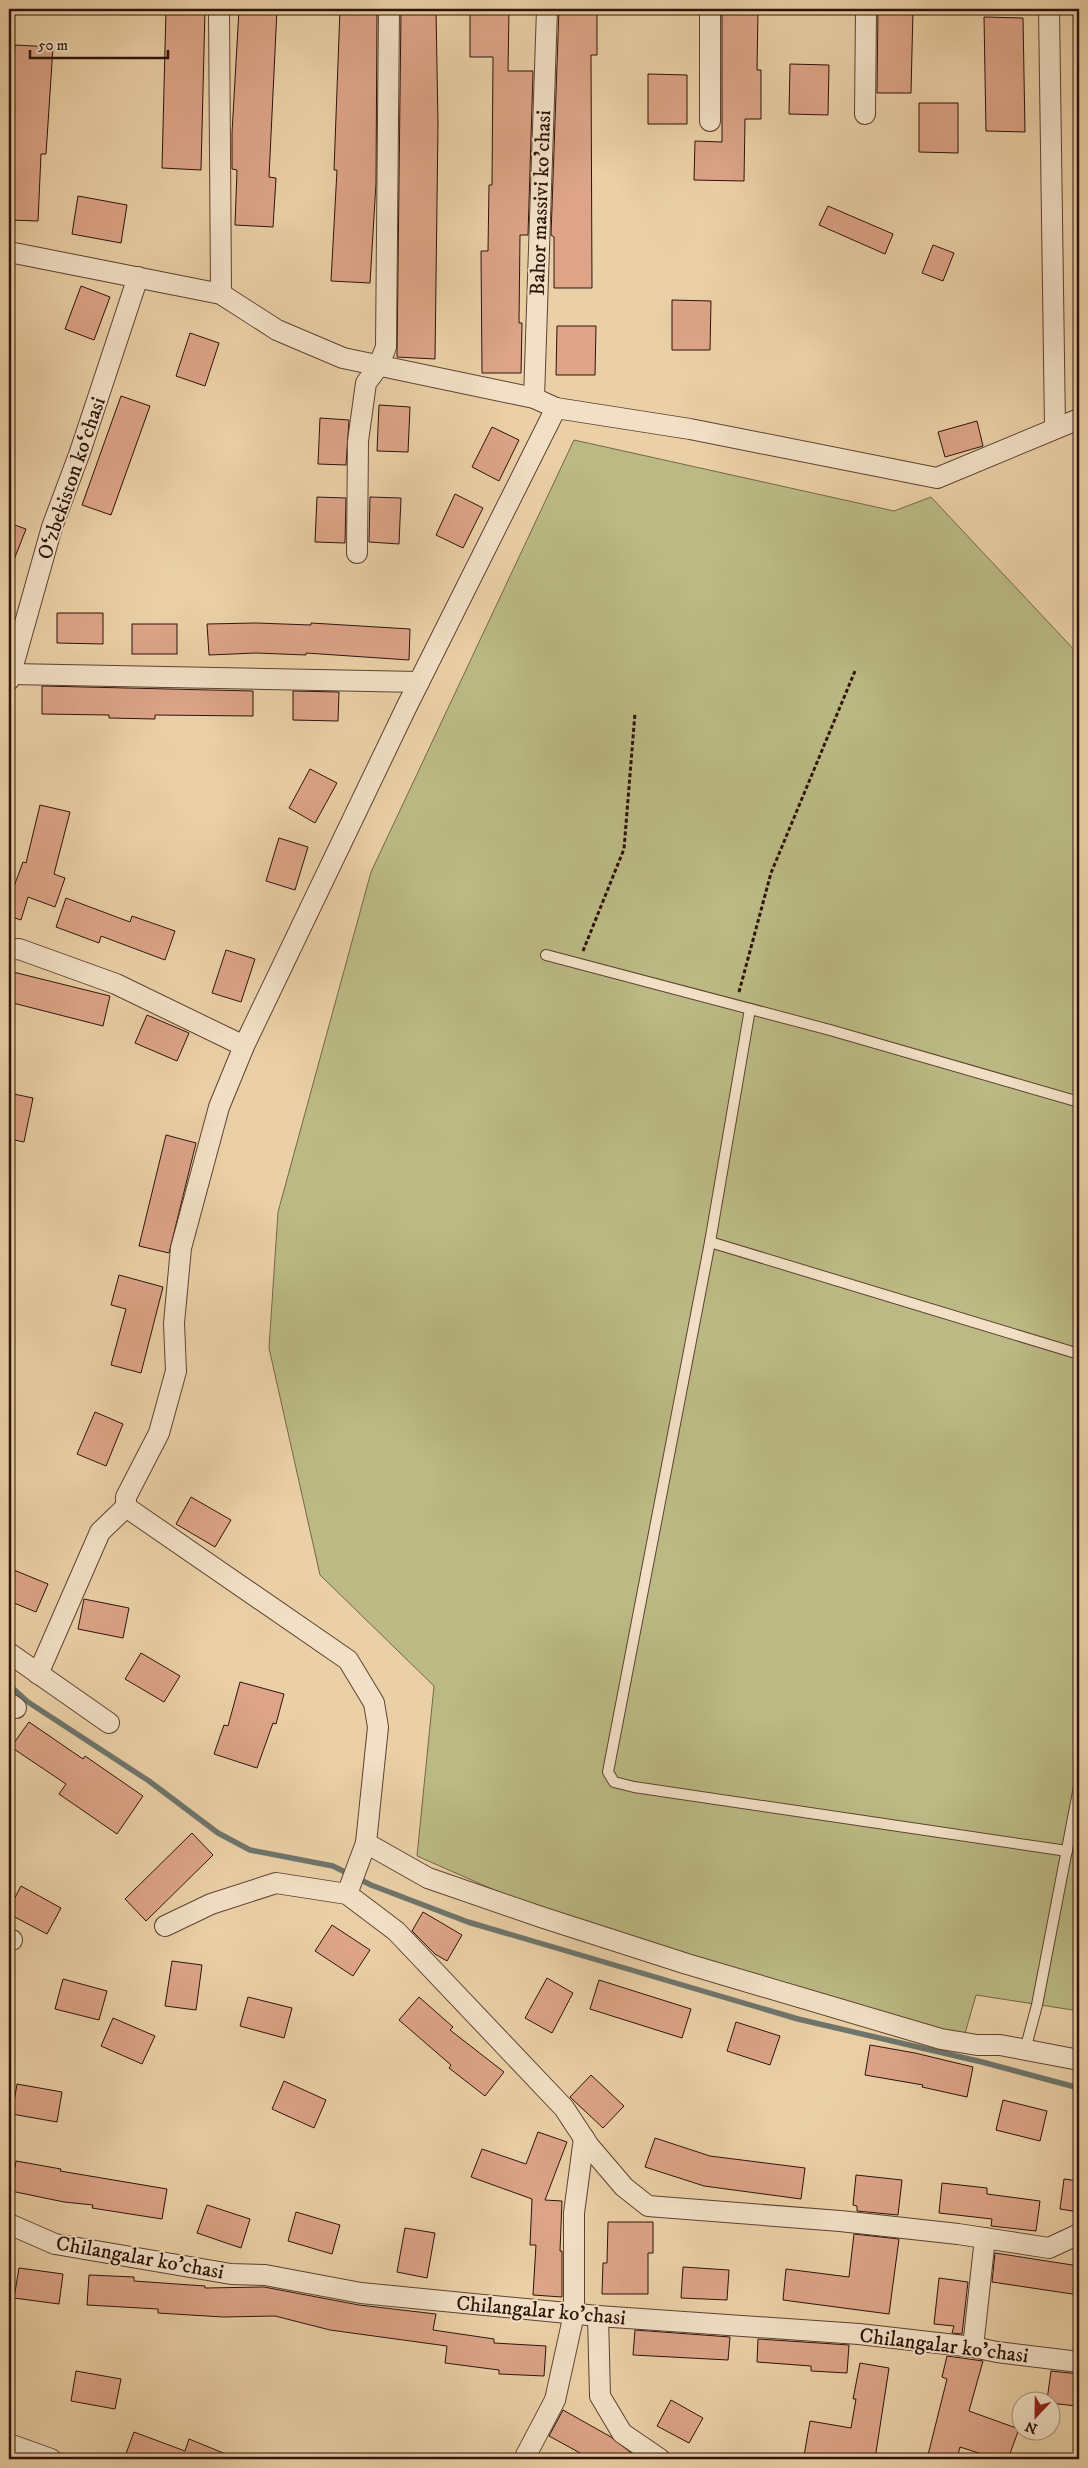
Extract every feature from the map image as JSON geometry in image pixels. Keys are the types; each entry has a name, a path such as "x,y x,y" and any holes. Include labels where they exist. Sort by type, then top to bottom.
{"street":[{"path":"219,9 221,294"},
{"path":"356,552 358,441 366,383 378,366 386,347 388,9"},
{"name":"Bahor massivi ko'chasi","path":"534,398 547,9"},
{"path":"710,9 710,121"},
{"path":"865,114 866,9"},
{"path":"1049,9 1055,428"},
{"path":"9,252 221,294 276,330 343,358 534,398 556,408 690,429 937,478 1079,419"},
{"name":"O‘zbekiston ko‘chasi","path":"10,677 52,527 80,452 138,277"},
{"path":"38,1674 100,1532 126,1507 126,1497 159,1433 176,1371 174,1323 181,1248 219,1107 244,1046 419,682 556,408"},
{"path":"10,677 419,682"},
{"path":"9,950 19,949 116,984 244,1046"},
{"path":"126,1507 348,1660 374,1703 378,1727 366,1843 347,1894"},
{"path":"9,1653 109,1723"},
{"path":"366,1843 428,1878 686,1964 941,2039 1025,2050 1079,2060"},
{"path":"165,1926 211,1904 276,1883 347,1894 396,1931 564,2108 584,2138 624,2187 648,2206 840,2221 985,2238 1049,2248 1079,2234"},
{"path":"524,2459 556,2400 574,2314 574,2214 584,2138"},
{"name":"Chilangalar ko'chasi","path":"9,2224 55,2244 231,2274 265,2275 361,2293 598,2316 859,2334 1079,2362"},
{"path":"973,2347 985,2238"},
{"path":"598,2316 600,2396 622,2433 660,2459"},
{"path":"9,2444 51,2459"}],"lane":[{"path":"546,955 750,1009 1079,1102"},
{"path":"750,1009 710,1242 608,1772 614,1782 634,1787 1067,1851"},
{"path":"710,1242 1079,1354"},
{"path":"1025,2050 1037,2004 1079,1787"}],"path":[{"path":"735,1005 771,873 855,671"},
{"path":"579,963 624,849 635,713"}],"shaded area":[{"path":"574,440 894,511 931,497 1079,655 1079,2011 976,1995 964,2037 542,1911 417,1856 434,1686 320,1575 269,1348 278,1212 371,872"}],"building":[{"path":"166,9 205,9 201,170 162,168"},
{"path":"239,9 277,9 269,177 276,178 273,227 235,225 237,170 232,169 232,133"},
{"path":"340,9 377,9 376,183 370,283 331,281 337,170 334,170"},
{"path":"401,9 436,9 438,125 435,359 397,357"},
{"path":"470,9 509,9 508,71 533,71 528,235 520,235 519,323 522,323 521,373 482,373 481,251 488,251 489,185 492,185 493,57 470,57"},
{"path":"559,9 597,9 597,55 591,55 592,288 554,288 554,237 551,235"},
{"path":"722,9 758,9 757,70 761,70 761,119 745,119 744,181 694,180 695,141 722,142"},
{"path":"878,9 913,9 911,93 877,93"},
{"path":"984,17 1023,18 1025,132 986,131"},
{"path":"15,45 53,47 46,154 41,154 38,221 9,220 9,126"},
{"path":"790,64 829,65 828,115 789,114"},
{"path":"648,74 687,75 687,124 648,124"},
{"path":"919,103 958,103 958,153 919,152"},
{"path":"78,196 127,205 121,243 72,234"},
{"path":"828,206 893,234 885,254 819,225"},
{"path":"933,245 954,253 943,281 922,273"},
{"path":"81,286 110,297 94,340 65,329"},
{"path":"672,300 711,301 710,350 672,350"},
{"path":"557,326 596,326 595,375 556,375"},
{"path":"190,333 219,343 205,386 176,376"},
{"path":"121,396 150,406 111,515 82,505"},
{"path":"379,405 410,407 408,452 377,451"},
{"path":"320,418 349,420 346,465 318,464"},
{"path":"977,421 983,446 945,457 938,432"},
{"path":"492,427 519,440 499,481 472,467"},
{"path":"455,494 483,508 463,548 436,535"},
{"path":"317,497 346,498 345,543 315,542"},
{"path":"370,497 401,498 399,544 369,542"},
{"path":"9,523 26,529 10,570 9,570"},
{"path":"57,613 103,613 103,644 57,643"},
{"path":"311,623 410,629 409,660 306,653 306,655 256,653 209,655 207,624 311,625"},
{"path":"132,624 177,624 177,654 132,654"},
{"path":"42,686 253,691 253,716 155,715 155,719 109,718 109,715 42,714"},
{"path":"293,691 339,692 338,721 293,720"},
{"path":"310,769 337,783 315,823 289,808"},
{"path":"40,805 70,812 54,874 65,878 55,907 28,897 21,920 9,916 9,900 23,862 26,863"},
{"path":"279,838 308,847 295,890 266,881"},
{"path":"66,898 130,922 132,916 175,931 165,960 101,936 99,943 56,927"},
{"path":"226,950 255,959 241,1002 212,993"},
{"path":"9,971 110,996 103,1026 9,1002"},
{"path":"147,1015 189,1033 177,1061 135,1043"},
{"path":"9,1093 33,1098 24,1142 9,1139"},
{"path":"166,1135 196,1143 169,1253 139,1246"},
{"path":"119,1275 163,1287 141,1373 111,1365 126,1309 111,1305"},
{"path":"95,1412 123,1424 106,1466 77,1454"},
{"path":"191,1497 231,1520 215,1547 176,1524"},
{"path":"9,1568 48,1584 36,1612 9,1601"},
{"path":"84,1599 129,1608 123,1638 78,1629"},
{"path":"141,1653 180,1676 164,1702 125,1679"},
{"path":"240,1682 284,1694 276,1724 273,1723 257,1768 214,1754 224,1725 228,1726"},
{"path":"29,1722 83,1759 85,1756 143,1796 117,1834 59,1794 66,1784 11,1747"},
{"path":"192,1833 213,1855 146,1921 125,1899"},
{"path":"21,1886 61,1908 47,1934 9,1914 9,1909"},
{"path":"423,1912 462,1935 447,1961 435,1954 412,1931"},
{"path":"332,1925 370,1950 353,1976 315,1951"},
{"path":"172,1961 202,1965 196,2010 165,2006"},
{"path":"547,1978 573,1993 552,2033 525,2018"},
{"path":"63,1979 107,1991 99,2020 55,2009"},
{"path":"599,1980 691,2009 682,2038 590,2009"},
{"path":"248,1997 292,2008 284,2038 240,2026"},
{"path":"419,1997 453,2027 450,2030 504,2072 485,2096 449,2068 451,2065 399,2020"},
{"path":"113,2018 155,2036 142,2064 101,2046"},
{"path":"736,2022 780,2036 770,2065 727,2051"},
{"path":"870,2045 915,2053 973,2067 967,2097 922,2087 923,2085 865,2075"},
{"path":"591,2075 624,2106 603,2128 570,2097"},
{"path":"284,2081 326,2100 314,2128 272,2109"},
{"path":"17,2084 62,2092 57,2122 12,2114"},
{"path":"1003,2100 1047,2111 1040,2141 996,2130"},
{"path":"538,2132 567,2142 545,2200 562,2201 560,2251 562,2251 562,2297 533,2295 536,2245 530,2245 532,2199 471,2177 482,2149 526,2164"},
{"path":"655,2138 710,2156 805,2168 801,2199 704,2186 645,2167"},
{"path":"16,2161 61,2169 60,2171 167,2189 162,2219 92,2208 93,2205 64,2202 11,2191"},
{"path":"856,2175 902,2180 898,2215 857,2211 857,2206 853,2205"},
{"path":"1064,2179 1079,2181 1079,2212 1060,2209"},
{"path":"942,2183 987,2188 987,2194 1040,2201 1036,2231 991,2226 992,2219 939,2213"},
{"path":"207,2205 250,2219 241,2248 197,2233"},
{"path":"296,2212 340,2225 332,2254 288,2241"},
{"path":"608,2222 653,2222 653,2253 648,2253 648,2294 602,2294 603,2263 607,2263"},
{"path":"405,2228 435,2233 427,2278 397,2272"},
{"path":"854,2234 899,2239 889,2314 783,2300 786,2269 849,2277"},
{"path":"995,2253 1079,2266 1079,2295 992,2282"},
{"path":"683,2267 729,2270 727,2300 681,2298"},
{"path":"19,2268 63,2274 59,2304 14,2298"},
{"path":"89,2275 134,2277 134,2281 205,2286 205,2288 264,2287 359,2305 436,2314 433,2330 494,2339 494,2343 546,2346 544,2376 499,2374 499,2370 445,2363 447,2346 330,2330 275,2316 223,2317 158,2313 158,2309 87,2305"},
{"path":"939,2278 968,2282 962,2334 952,2333 954,2326 934,2324"},
{"path":"635,2330 730,2337 728,2360 633,2355"},
{"path":"758,2339 849,2345 847,2373 811,2371 811,2366 757,2362"},
{"path":"947,2356 983,2361 969,2411 1010,2426 1010,2440 1015,2440 1008,2459 997,2459 960,2447 957,2459 927,2459 947,2379 942,2377"},
{"path":"860,2363 889,2368 875,2459 820,2459 804,2456 810,2421 851,2428 856,2399 853,2399"},
{"path":"76,2371 121,2379 115,2409 71,2401"},
{"path":"1051,2371 1079,2374 1076,2406 1060,2404 1060,2390 1048,2390"},
{"path":"671,2400 703,2418 689,2443 657,2426"},
{"path":"563,2410 611,2437 639,2459 591,2459 549,2436"},
{"path":"134,2432 185,2451 189,2439 238,2459 124,2459"}],"waterway":[{"path":"9,1685 28,1702 149,1781 218,1833 250,1850 333,1866 371,1885 468,1922 798,2019 982,2062 1079,2088"}]}
